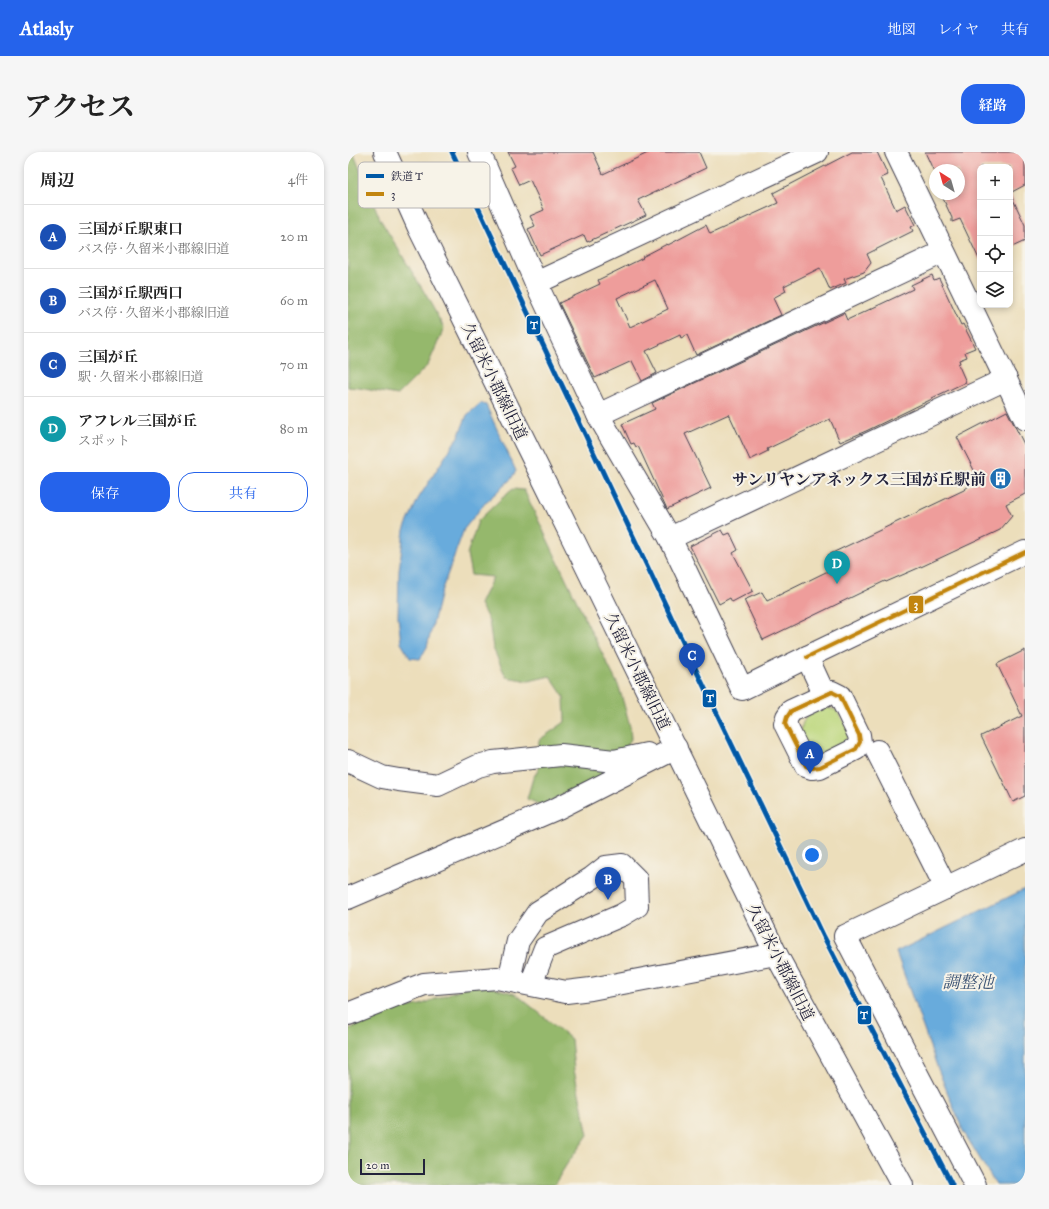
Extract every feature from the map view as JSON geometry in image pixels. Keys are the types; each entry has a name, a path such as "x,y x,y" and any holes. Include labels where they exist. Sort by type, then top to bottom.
{"street":[{"name":"久留米小郡線旧道","path":"385,152 389,162"},
{"path":"480,152 484,162"},
{"path":"534,280 787,152"},
{"path":"534,280 817,152"},
{"path":"896,152 1025,419"},
{"path":"490,176 534,280 598,415 670,538 742,689 1025,552"},
{"name":"久留米小郡線旧道","path":"410,208 776,954 902,1185"},
{"path":"598,415 943,252"},
{"path":"670,538 1006,379"},
{"path":"806,657 825,696"},
{"path":"348,761 382,777 438,785 478,766 494,762 561,755 614,762 676,748"},
{"path":"348,898 558,808 676,748"},
{"path":"877,751 946,888"},
{"path":"975,1185 846,936 897,913 1025,850"},
{"path":"510,980 518,941 538,912 592,878 606,867 622,865 636,879 637,906 545,948 531,984"},
{"path":"348,1014 424,984 497,978 566,992 591,989 776,954"}],"green space":[{"path":"348,152 353,152 358,164 358,208 376,208 380,219 444,328 428,365 398,395 348,387"},
{"path":"513,489 524,490 619,687 630,726 631,739 609,774 541,805 527,799 533,778 538,770 539,740 565,722 564,697 550,676 529,681 506,677 493,648 489,621 480,604 493,577 471,575 467,554 478,521"},
{"path":"819,708 836,710 849,730 843,745 821,755 807,746 801,732 805,718"},
{"path":"476,983 516,994 571,1039 574,1070 588,1135 554,1185 348,1185 348,1030 380,1012 420,1005"}],"water":[{"path":"481,403 486,405 516,471 511,479 486,502 464,529 441,592 427,647 420,659 410,658 401,643 398,616 399,571 404,530 418,499 459,435 467,415"},
{"name":"調整池","path":"1025,889 1025,1185 996,1185 963,1131 938,1069 896,952"}],"building":[{"path":"508,152 593,152 603,174 650,152 699,152 706,168 638,200 646,215 587,242 584,235 540,255 528,229 535,226 530,216 544,210 530,180 519,185 511,168 515,166"},
{"path":"852,152 877,152 888,175 881,178 896,210 905,205 915,225 911,227 913,231 867,254 871,263 864,272 844,279 846,283 830,290 820,268 784,286 786,291 773,298 781,315 696,355 687,335 681,338 680,335 646,351 657,373 642,381 632,361 595,378 559,303 600,284 598,280 706,225 710,234 778,203 773,193","holes":["655,280 668,309 630,327 617,298"]},
{"path":"925,152 1025,152 1025,185 1013,191 1013,164 977,164 977,255 960,219 952,222 952,218 944,200 965,200 965,164 930,164"},
{"path":"1013,199 1025,225 1025,241 1013,247"},
{"path":"932,275 934,280 939,278 961,325 963,324 975,348 965,352 967,357 959,360 960,363 958,364 966,382 866,431 840,442 830,419 767,449 768,451 750,460 729,414 685,434 711,488 667,509 638,446 636,447 634,443 631,444 622,424 655,409 652,403 844,313 847,320 913,289 911,285"},
{"path":"1007,411 1025,446 1025,494 1006,504 1012,516 1000,530 923,566 886,582 885,581 763,640 744,600 762,592 767,601 830,570 827,567 832,564 828,555 964,490 978,478 957,437"},
{"path":"722,530 725,535 730,533 738,550 733,553 753,591 732,602 730,598 719,604 690,546"},
{"path":"1025,650 1025,796 1013,802 981,736 1022,716 997,664"}],"rail line":[{"name":"T","path":"452,152 457,162"},
{"name":"T","path":"478,208 824,937 952,1185"}],"transit line":[{"name":"3","path":"807,657 1025,552"},
{"name":"3","path":"791,711 785,724 806,766 812,768 820,767 856,749 860,742 859,735 840,696 832,692"},
{"name":"3","path":"791,711 832,692"},
{"name":"3","path":"791,711 832,692"}],"place":[{"name":"サンリヤンアネックス三国が丘駅前","path":"1001,479"},
{"name":"アフレル三国が丘","path":"837,584"},
{"name":"三国が丘","path":"692,676"},
{"name":"三国が丘駅東口","path":"810,774"},
{"name":"三国が丘駅西口","path":"608,900"}]}
